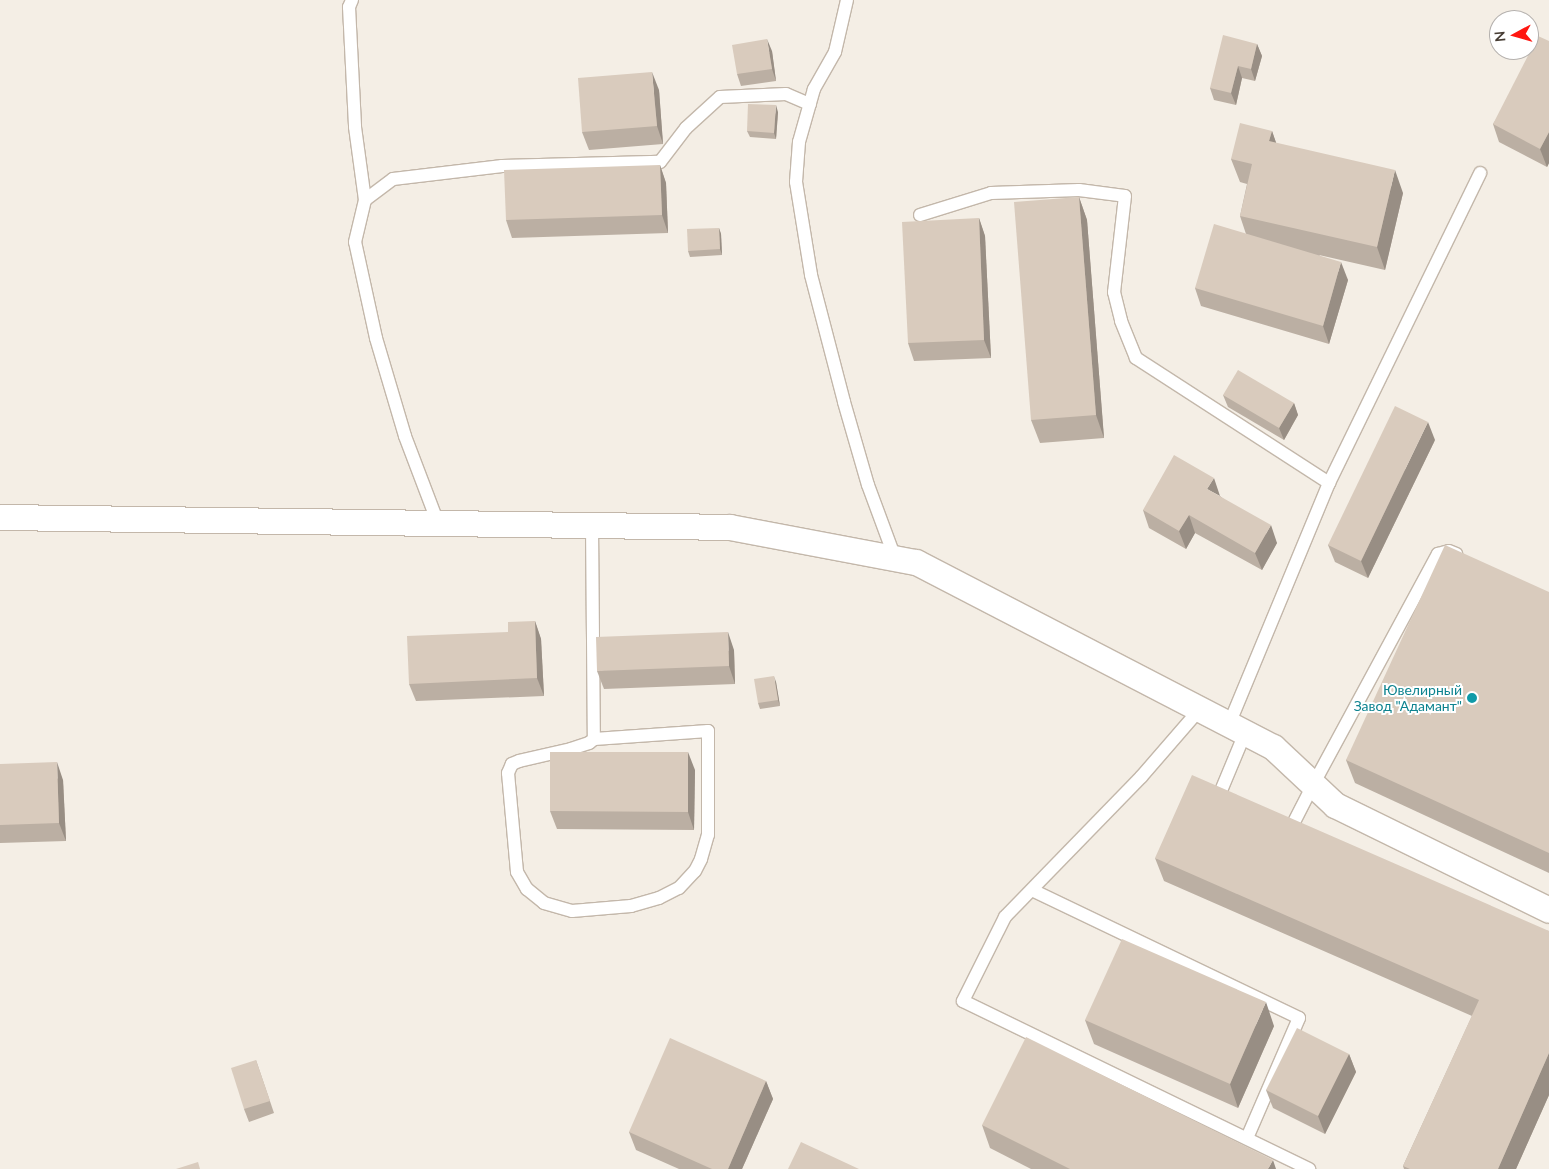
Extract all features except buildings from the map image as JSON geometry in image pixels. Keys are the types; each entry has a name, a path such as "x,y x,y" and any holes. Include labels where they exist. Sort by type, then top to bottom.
{"street":[{"path":"0,517 730,527 916,562 1273,747 1335,805 1549,910"}],"lane":[{"path":"847,0 835,52 814,89 799,142 796,182 811,275 844,402 868,485 895,558"},
{"path":"350,2 355,127 364,200 355,242 376,338 405,436 438,523"},
{"path":"364,200 393,179 502,166 660,162 686,128 720,97 786,94 810,104"},
{"path":"1218,798 1237,729 1328,483 1480,174"},
{"path":"920,215 991,193 1079,190 1125,196 1114,292 1121,321 1136,358 1328,483"},
{"path":"592,525 594,739"},
{"path":"1292,826 1312,784 1438,554 1449,551 1468,559"},
{"path":"1200,709 1141,778 1005,917 963,1001 1309,1169"},
{"path":"708,731 708,835 702,859 695,871 679,888 659,898 631,906 572,911 544,903 527,889 517,872 508,773 512,764 519,761 571,749 589,743 594,739 708,731"},
{"path":"1032,890 1299,1018 1247,1138"}],"place":[{"name":"Ювелирный Завод \"Адамант\"","path":"1472,698"}]}
